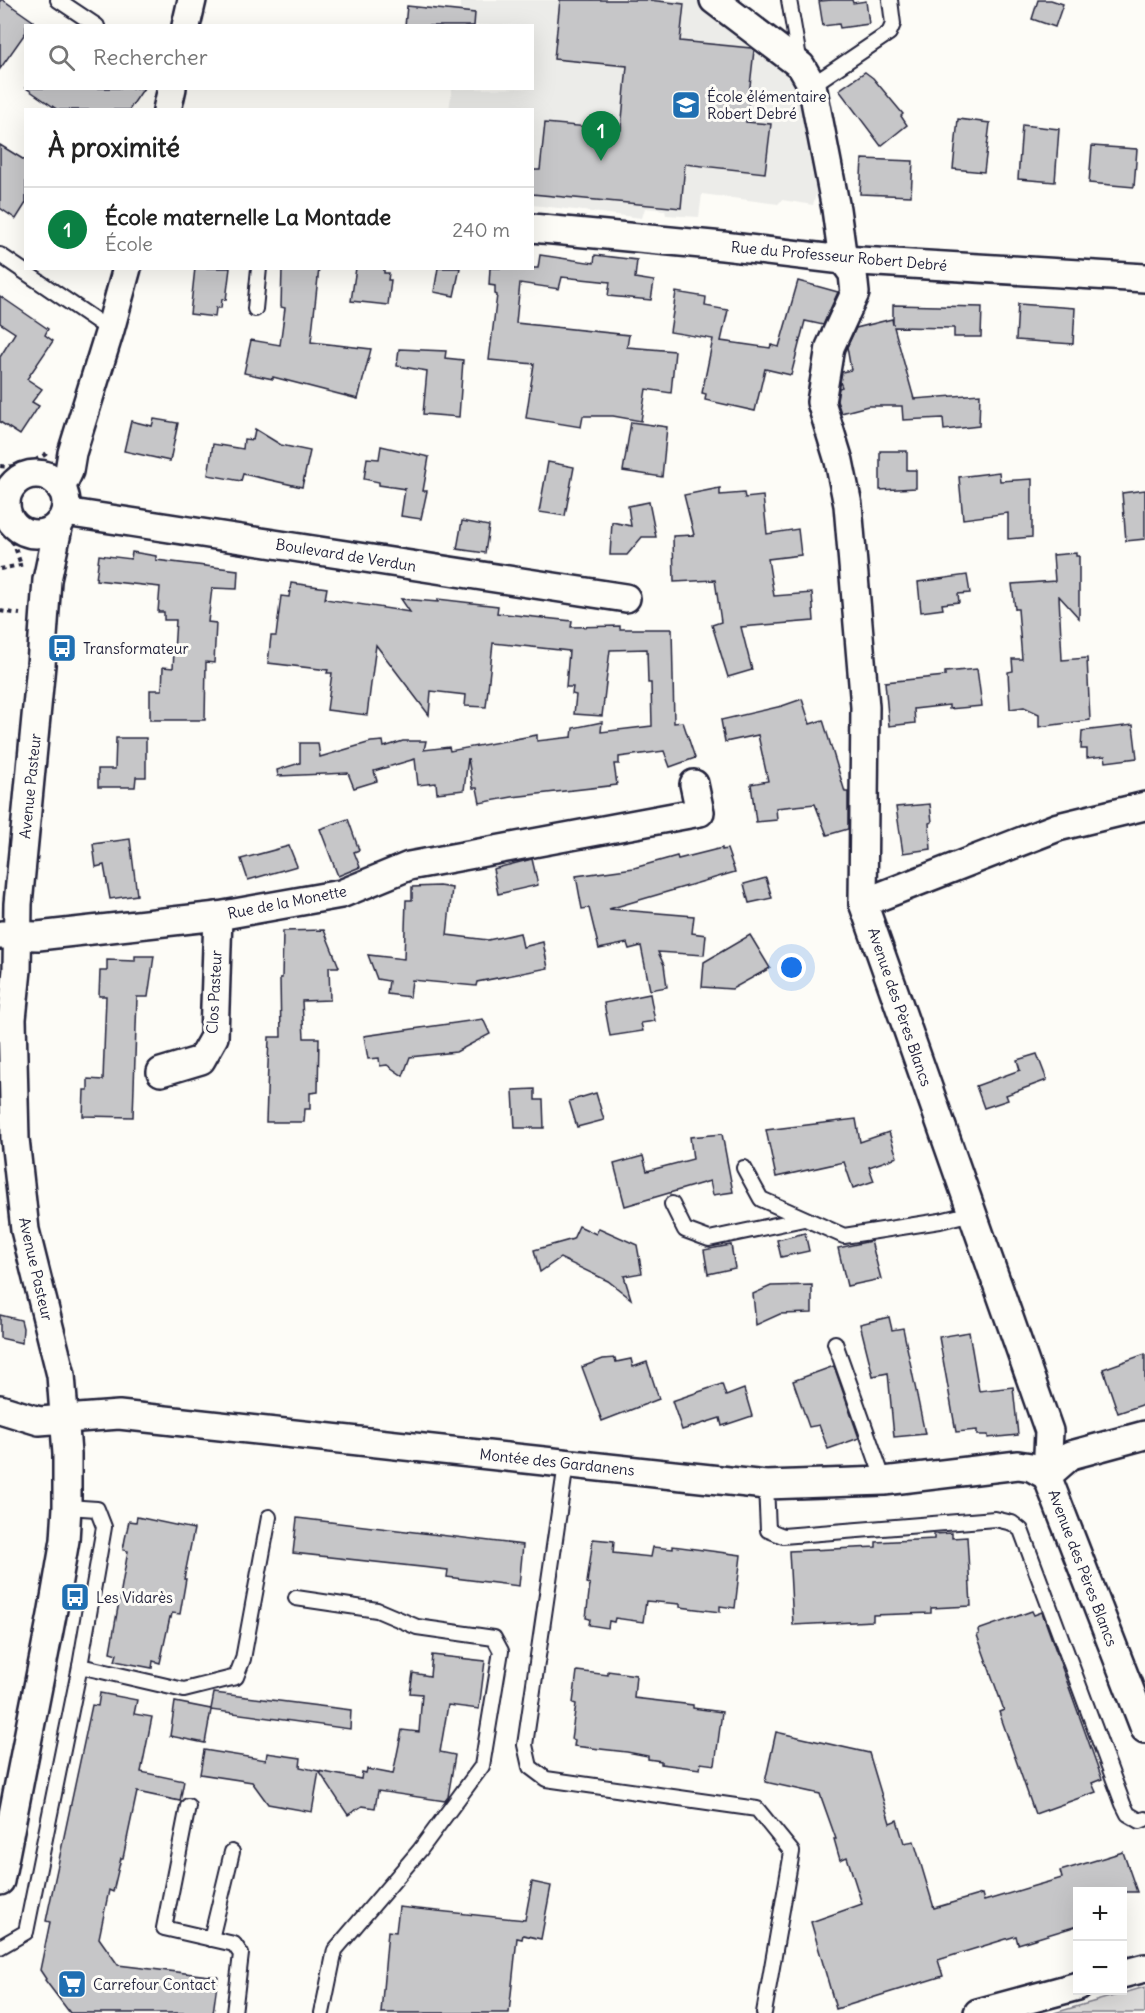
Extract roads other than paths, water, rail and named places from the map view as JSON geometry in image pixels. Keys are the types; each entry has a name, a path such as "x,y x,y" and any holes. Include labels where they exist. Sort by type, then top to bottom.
{"street":[{"path":"186,24 192,0"},
{"path":"714,0 807,76"},
{"name":"Avenue des Pères Blancs","path":"807,76 836,209 843,260 853,274 855,293 830,347 822,402 839,461 849,517 864,707 863,903 1048,1431 1047,1476 1145,1729"},
{"path":"167,108 172,90"},
{"name":"Rue du Professeur Robert Debré","path":"534,228 843,260 1145,278"},
{"name":"Avenue Pasteur","path":"0,1881 52,1615 65,1540 67,1507 67,1454 61,1375 25,1230 15,1139 12,1019 17,970 9,935 18,904 47,580 72,453 126,270"},
{"path":"36,474 55,480 62,507 53,529 44,533 26,532 18,528 7,512 4,491 19,479 36,474 72,453"},
{"name":"Boulevard de Verdun","path":"62,507 626,598"},
{"name":"Avenue Pasteur","path":"26,532 47,580"},
{"name":"Rue de la Monette","path":"9,935 38,936 218,916 340,894 408,866 700,812 694,784"},
{"path":"863,903 1058,827 1145,806"},
{"name":"Clos Pasteur","path":"161,1072 201,1060 214,1037 218,916"},
{"name":"Montée des Gardanens","path":"0,1409 39,1421 119,1415 766,1485 885,1481 1018,1465 1031,1467 1047,1476"},
{"path":"1047,1476 1071,1455 1145,1435"},
{"path":"1127,1973 1145,1968"},
{"path":"978,2013 1073,1987"}],"lane":[{"path":"58,0 94,24"},
{"path":"789,0 807,76 890,33 893,24 890,0"},
{"path":"0,255 110,330"},
{"path":"255,309 259,270"},
{"path":"744,1168 761,1199 844,1236 940,1221 972,1213"},
{"path":"672,1204 685,1230 709,1239 804,1219"},
{"path":"835,1343 885,1481"},
{"path":"566,1464 525,1745 530,1767 546,1779 757,1809 792,1852 764,2013"},
{"path":"766,1485 768,1530 783,1536 995,1519 1012,1523 1021,1530 1128,1814 1140,1821 1145,1819"},
{"path":"0,1947 26,1932 80,1666 104,1527 97,1509 67,1507"},
{"path":"80,1666 184,1690 236,1677 243,1659 269,1517"},
{"path":"296,1598 377,1610 417,1627 494,1638 501,1651 482,1766 420,1850 335,1950 322,2013"},
{"path":"188,1806 164,1928 234,1944 241,1953 234,2013"},
{"path":"212,1939 232,1852"}],"place":[{"name":"École élémentaire Robert Debré","path":"686,105"},
{"name":"École maternelle La Montade","path":"601,161"},
{"name":"Transformateur","path":"62,648"},
{"name":"Les Vidarès","path":"75,1597"},
{"name":"Carrefour Contact","path":"72,1984"}]}
